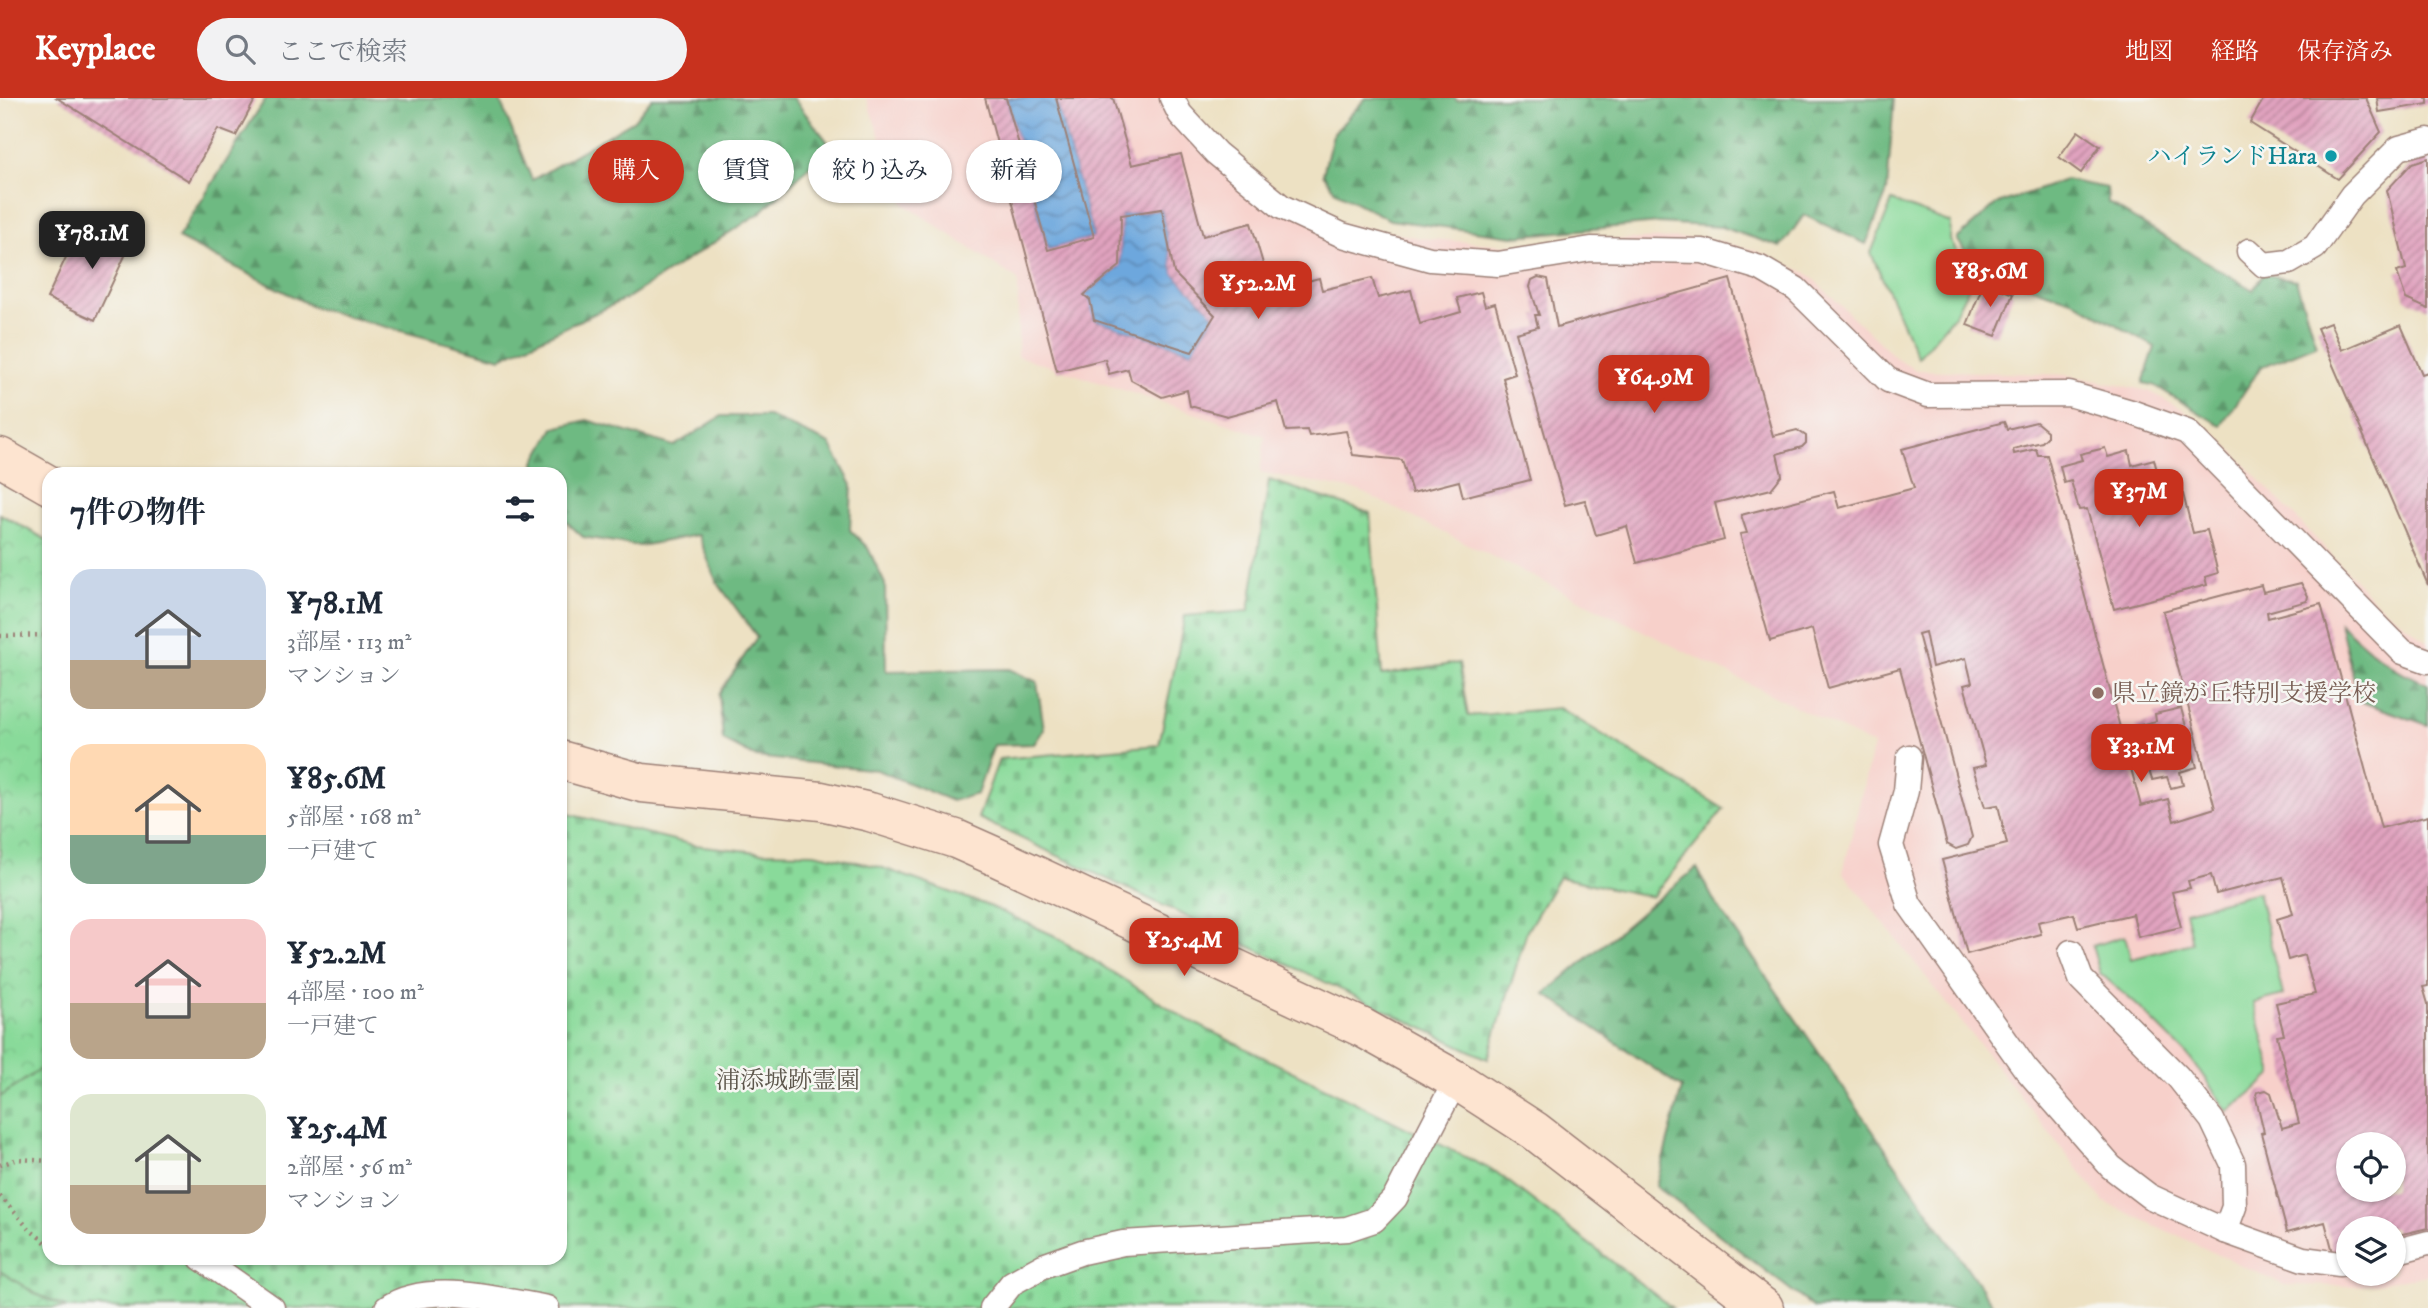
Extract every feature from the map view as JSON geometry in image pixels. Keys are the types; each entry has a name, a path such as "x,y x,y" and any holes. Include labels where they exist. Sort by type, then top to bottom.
{"street":[{"path":"0,457 42,481"},
{"path":"567,762 642,783 821,801 881,815 956,839 1363,1028 1456,1080 1535,1131 1764,1308"}],"lane":[{"path":"1172,98 1181,114 1216,153 1282,207 1342,235 1430,259 1498,264 1591,249 1703,251 1760,268 1796,289 1888,380 1928,395 2068,394 2187,432 2403,652 2428,661"},
{"path":"2249,251 2264,265 2289,262 2315,247 2352,195 2399,148 2428,140"},
{"path":"1909,757 1906,790 1891,845 1909,904 2025,1068 2111,1167 2149,1196 2225,1231 2303,1259 2336,1263"},
{"path":"2071,952 2081,979 2178,1077 2212,1120 2233,1164 2234,1207 2225,1231"},
{"path":"992,1308 1012,1283 1043,1266 1082,1252 1123,1243 1347,1228 1374,1220 1395,1198 1456,1080"},
{"path":"2406,1249 2428,1243"},
{"path":"211,1265 272,1308"},
{"path":"387,1308 419,1296 463,1294 547,1308"}],"path":[{"path":"0,636 42,635"},
{"path":"0,1164 18,1159 42,1161"},
{"path":"0,1196 42,1239"}],"shaded area":[{"name":"県立鏡が丘特別支援学校","path":"866,98 1185,98 1191,111 1231,154 1294,202 1339,223 1421,238 1504,245 1701,238 1754,250 1807,273 1898,360 1916,370 2067,375 2149,391 2182,409 2215,433 2378,604 2428,641 2428,1275 2406,1279 2406,1216 2336,1216 2336,1286 2284,1285 2104,1202 1843,872 1873,745 1360,491 1260,472 1265,436 1018,356 1018,280 904,204 952,203 952,140 881,140"}],"green space":[{"path":"266,98 499,98 532,180 588,147 588,203 684,203 684,140 600,140 634,120 652,98 793,98 826,140 808,140 808,168 794,181 794,140 698,140 698,203 771,203 760,213 629,297 501,358 316,308 178,238"},
{"path":"1366,98 1455,98 1457,101 1470,98 1894,98 1887,192 1866,244 1804,215 1781,247 1721,227 1659,223 1513,236 1390,220 1336,192 1323,174 1333,134"},
{"path":"2065,180 2107,188 2108,203 2253,290 2263,274 2296,280 2316,345 2261,367 2221,426 2154,385 2143,383 2155,347 2072,300 1977,270 1957,239 1995,205"},
{"path":"1892,201 1951,223 1950,240 1973,279 1955,314 1918,358 1871,253"},
{"path":"722,416 768,416 830,444 852,485 850,530 868,548 885,584 886,671 1009,669 1037,682 1044,729 1034,744 994,745 977,794 952,801 877,770 756,757 723,740 719,694 757,637 717,582 698,535 640,546 583,537 567,522 567,467 535,467 535,462 554,428 587,420 674,446"},
{"path":"1269,480 1370,513 1382,675 1459,663 1468,716 1559,708 1724,809 1652,897 1559,877 1527,931 1488,1059 978,818 999,759 1159,745 1185,616 1249,611"},
{"path":"0,514 42,537 42,1068 0,1097"},
{"path":"2340,623 2391,665 2428,684 2428,725 2359,701"},
{"name":"浦添城跡霊園","path":"567,814 694,845 758,852 814,853 880,867 989,906 1053,935 1188,1020 1496,1172 1672,1308 15,1308 0,1302 0,1086 42,1063 42,1265 567,1265"},
{"path":"1697,868 1714,901 1995,1308 1814,1308 1656,1186 1682,1088 1545,994"},
{"path":"2258,892 2283,995 2254,1003 2273,1075 2228,1112 2192,1060 2100,973 2092,946 2125,936 2131,959 2192,943 2185,911"},
{"path":"0,1271 36,1294 68,1308 0,1308"}],"water":[{"path":"1006,98 1056,98 1094,237 1048,250 1035,203 1062,203 1062,140 1018,140"},
{"path":"1162,209 1174,273 1215,315 1192,352 1094,320 1084,295 1120,266 1121,215"}],"building":[{"path":"57,98 256,98 236,136 218,129 189,181"},
{"path":"985,98 1006,98 1018,140 996,140"},
{"path":"1056,98 1113,98 1132,165 1181,154 1203,236 1251,223 1271,291 1319,278 1322,290 1372,278 1378,298 1411,290 1420,324 1461,312 1457,298 1481,292 1485,306 1495,303 1515,374 1503,378 1530,480 1463,497 1459,481 1412,493 1402,460 1353,455 1346,431 1309,436 1307,430 1286,431 1278,402 1227,416 1190,406 1187,390 1162,397 1131,380 1128,369 1109,374 1105,359 1057,371 1013,203 1035,203 1048,250 1094,237","holes":["1162,209 1174,273 1215,315 1192,352 1094,320 1090,300 1084,295 1120,266 1121,215"]},
{"name":"ハイランドHara","path":"2264,98 2366,98 2381,132 2338,179 2250,123"},
{"path":"2377,98 2428,98 2428,104 2379,112"},
{"path":"2078,131 2100,146 2081,173 2059,157"},
{"path":"2428,158 2428,309 2406,299 2397,272 2406,269 2387,190 2412,163"},
{"path":"109,219 137,230 95,320 47,298 74,240 95,248"},
{"path":"1538,277 1548,279 1557,327 1730,279 1773,436 1797,430 1806,436 1806,443 1802,447 1777,454 1782,475 1771,489 1715,503 1724,540 1637,563 1627,526 1596,535 1585,500 1565,505 1516,333 1538,327 1535,315 1539,315 1530,287 1532,280"},
{"path":"1984,282 2013,294 1996,336 1967,325"},
{"path":"2330,323 2342,350 2401,325 2422,374 2428,372 2428,585 2317,328"},
{"path":"2004,422 2007,429 2036,422 2047,431 2047,437 2042,442 2013,449 2014,454 2036,449 2038,455 2047,455 2141,806 2168,799 2174,821 2215,808 2163,611 2261,585 2263,592 2301,583 2308,596 2307,601 2267,612 2268,618 2321,604 2381,828 2428,816 2428,986 2423,987 2428,1004 2428,1228 2406,1233 2406,1216 2336,1216 2336,1251 2333,1252 2325,1222 2287,1232 2261,1133 2264,1132 2256,1098 2258,1092 2266,1090 2271,1093 2282,1128 2299,1123 2277,1036 2284,1035 2276,1003 2315,994 2304,955 2288,960 2277,919 2293,914 2283,877 2216,894 2211,875 2188,881 2190,888 2172,892 2181,927 2138,937 2133,914 2078,927 2074,914 2038,922 2041,934 1967,954 1942,860 2007,844 1998,805 1985,807 1973,768 1986,765 1964,685 1972,683 1966,658 1932,667 1925,632 1918,634 1972,837 1968,845 1956,849 1947,844 1900,668 1828,688 1812,629 1770,641 1740,534 1747,533 1741,515 1834,491 1839,508 1914,488 1902,449"},
{"path":"2105,448 2108,457 2129,451 2132,465 2154,459 2162,491 2181,486 2193,533 2207,530 2218,573 2205,577 2207,585 2114,609 2087,509 2079,510 2071,481 2064,483 2060,466 2082,460 2080,454"},
{"path":"2181,708 2197,767 2180,772 2183,785 2171,788 2167,777 2152,780 2136,726 2156,721 2155,714"}],"place":[{"name":"ハイランドHara","path":"2331,156"},
{"name":"県立鏡が丘特別支援学校","path":"2098,693"}]}
